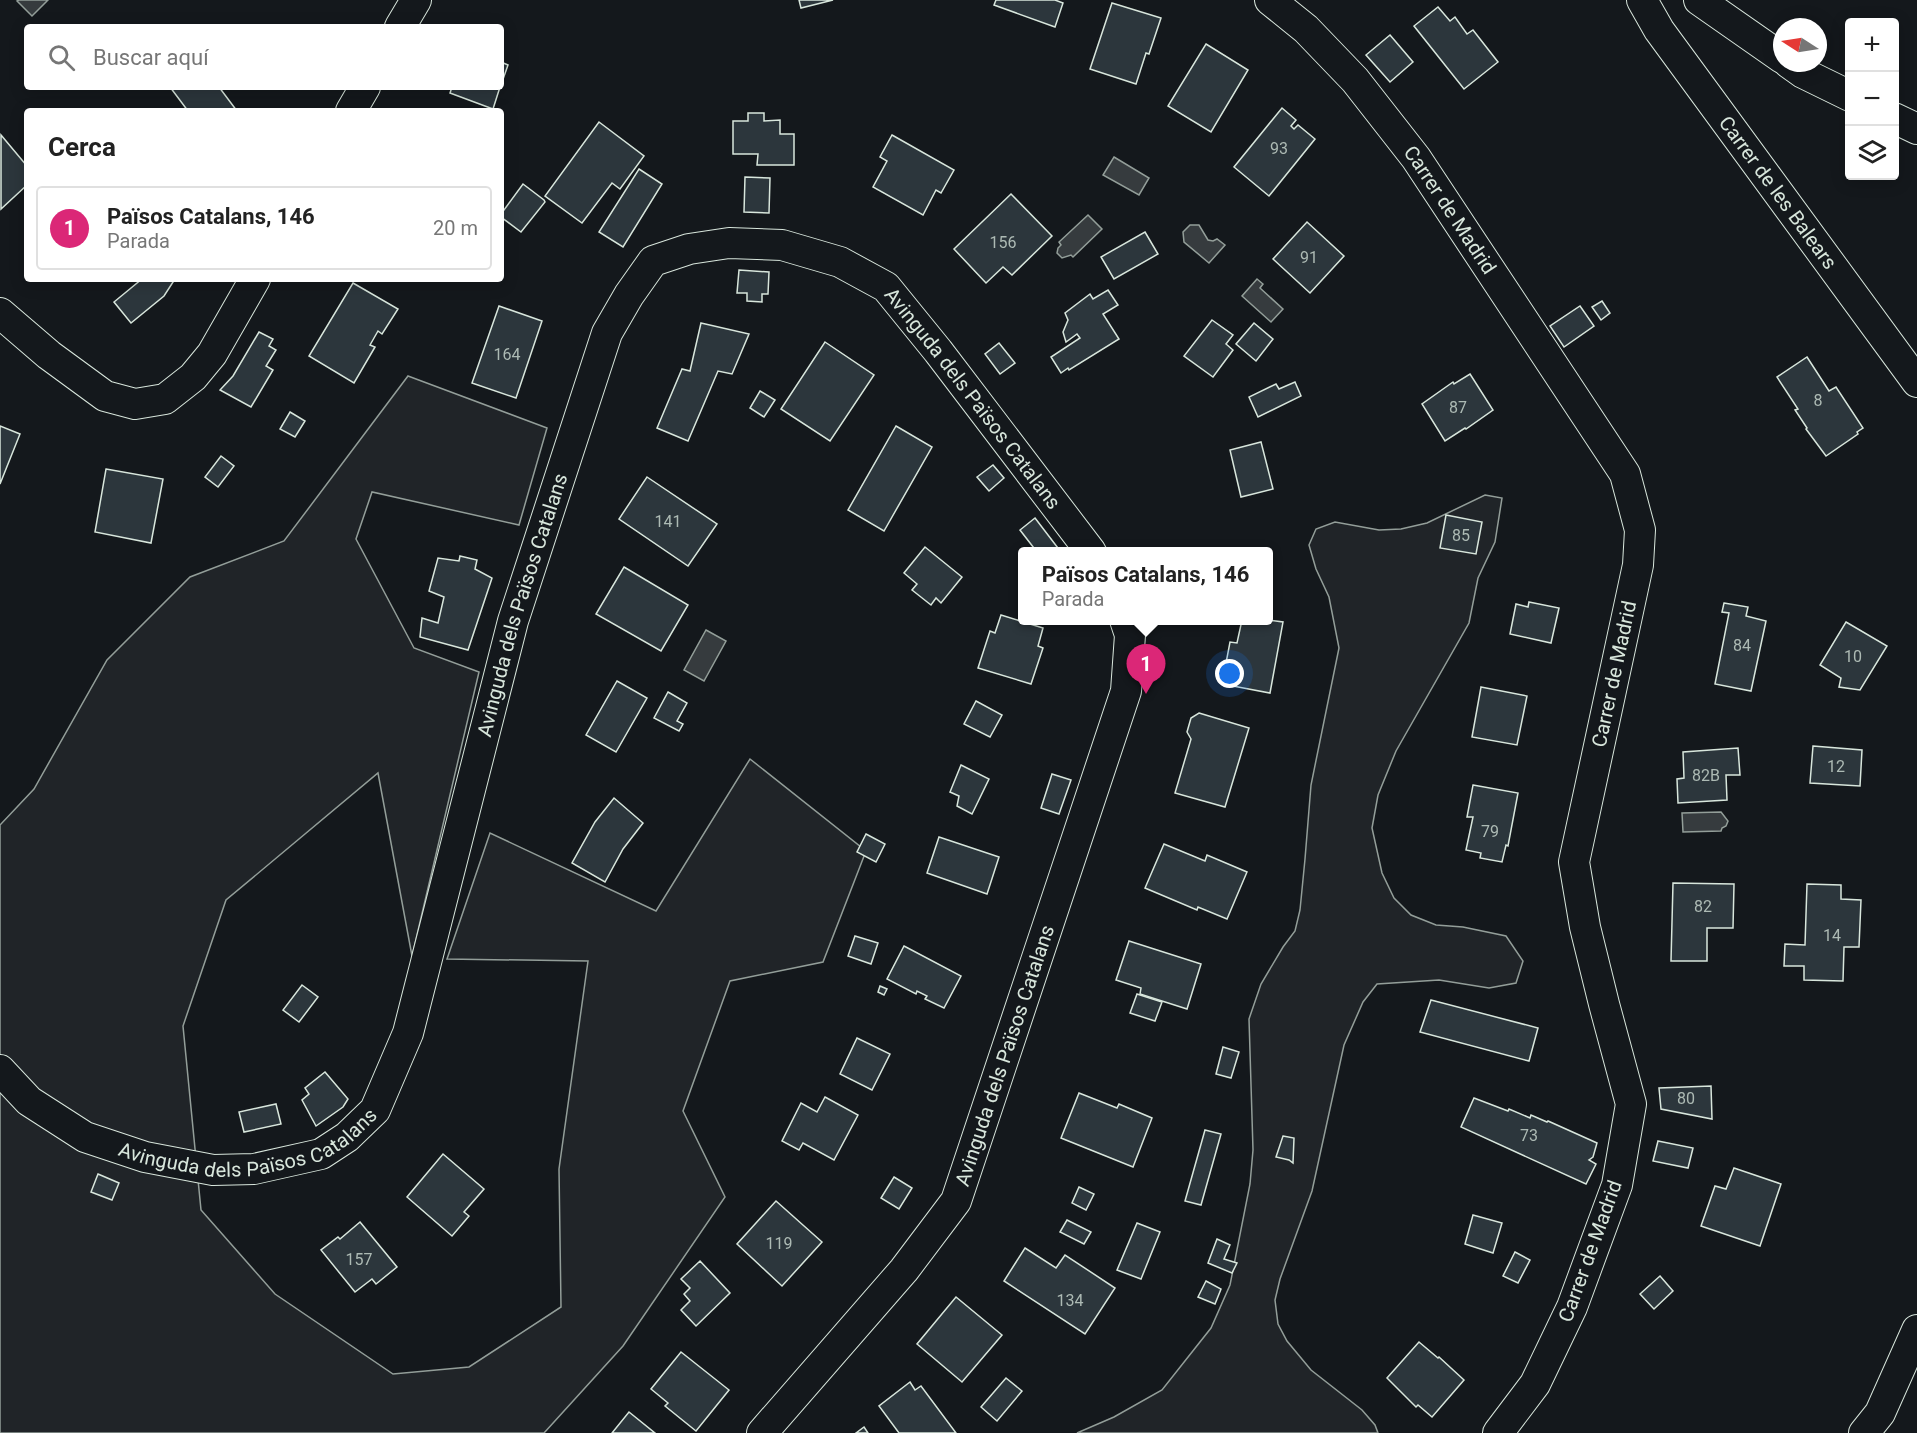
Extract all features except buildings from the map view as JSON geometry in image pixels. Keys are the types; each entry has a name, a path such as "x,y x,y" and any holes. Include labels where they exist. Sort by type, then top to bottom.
{"street":[{"path":"402,24 416,0"},
{"name":"Carrer de Madrid","path":"1269,0 1306,29 1354,80 1416,158 1625,474 1640,530 1638,565 1574,862 1588,938 1631,1104 1617,1185 1572,1307 1535,1384 1498,1433"},
{"name":"Carrer de les Balears","path":"1642,0 1659,30 1917,382"},
{"path":"1699,0 1773,52"},
{"path":"1802,72 1845,94"},
{"path":"353,108 363,90"},
{"path":"1899,120 1917,129"},
{"name":"Avinguda dels Països Catalans","path":"0,1070 29,1101 85,1137 145,1157 213,1170 254,1169 321,1154 347,1137 375,1110 408,1033 513,621 607,333 629,295 653,261 689,249 729,243 782,245 840,262 886,286 1087,547"},
{"path":"0,313 49,355 105,396 135,404 165,399 193,377 212,354 253,282"},
{"name":"Avinguda dels Països Catalans","path":"762,1433 903,1270 956,1201 1126,691 1130,635 1126,625"},
{"path":"1864,1433 1880,1413 1917,1330"}],"shaded area":[{"path":"48,0 32,16 17,1"},
{"path":"1114,157 1149,178 1139,195 1103,175"},
{"path":"1088,215 1102,229 1073,257 1071,255 1062,258 1057,253 1061,245 1059,242"},
{"path":"1190,225 1199,225 1208,240 1217,239 1225,245 1209,263 1184,242 1183,232"},
{"path":"1257,279 1263,284 1260,288 1283,309 1271,322 1242,296"},
{"path":"408,376 547,428 519,525 372,492 356,539 414,648 479,672 412,956 378,773 226,900 183,1026 201,1210 275,1294 393,1374 469,1367 561,1307 559,1169 588,961 447,959 490,833 656,911 750,759 866,851 823,962 730,981 683,1111 725,1197 623,1346 544,1433 0,1433 0,825 34,789 107,660 190,577 284,541"},
{"path":"1485,495 1502,498 1495,542 1478,578 1469,623 1396,751 1378,795 1372,828 1382,873 1394,898 1411,915 1436,925 1463,927 1506,936 1523,961 1516,983 1489,988 1439,980 1377,984 1363,1002 1344,1045 1312,1191 1280,1279 1275,1300 1278,1324 1287,1341 1311,1370 1362,1410 1375,1425 1378,1433 1077,1433 1114,1417 1162,1390 1211,1328 1230,1285 1250,1184 1253,1150 1249,1019 1261,984 1295,931 1300,910 1311,785 1339,648 1329,597 1316,569 1309,545 1316,529 1335,522 1379,530 1401,529 1427,523"},
{"path":"706,630 726,641 704,681 684,670"},
{"path":"1721,812 1728,821 1721,831 1683,832 1682,813"}],"place":[{"name":"Països Catalans, 146","path":"1146,694"}]}
